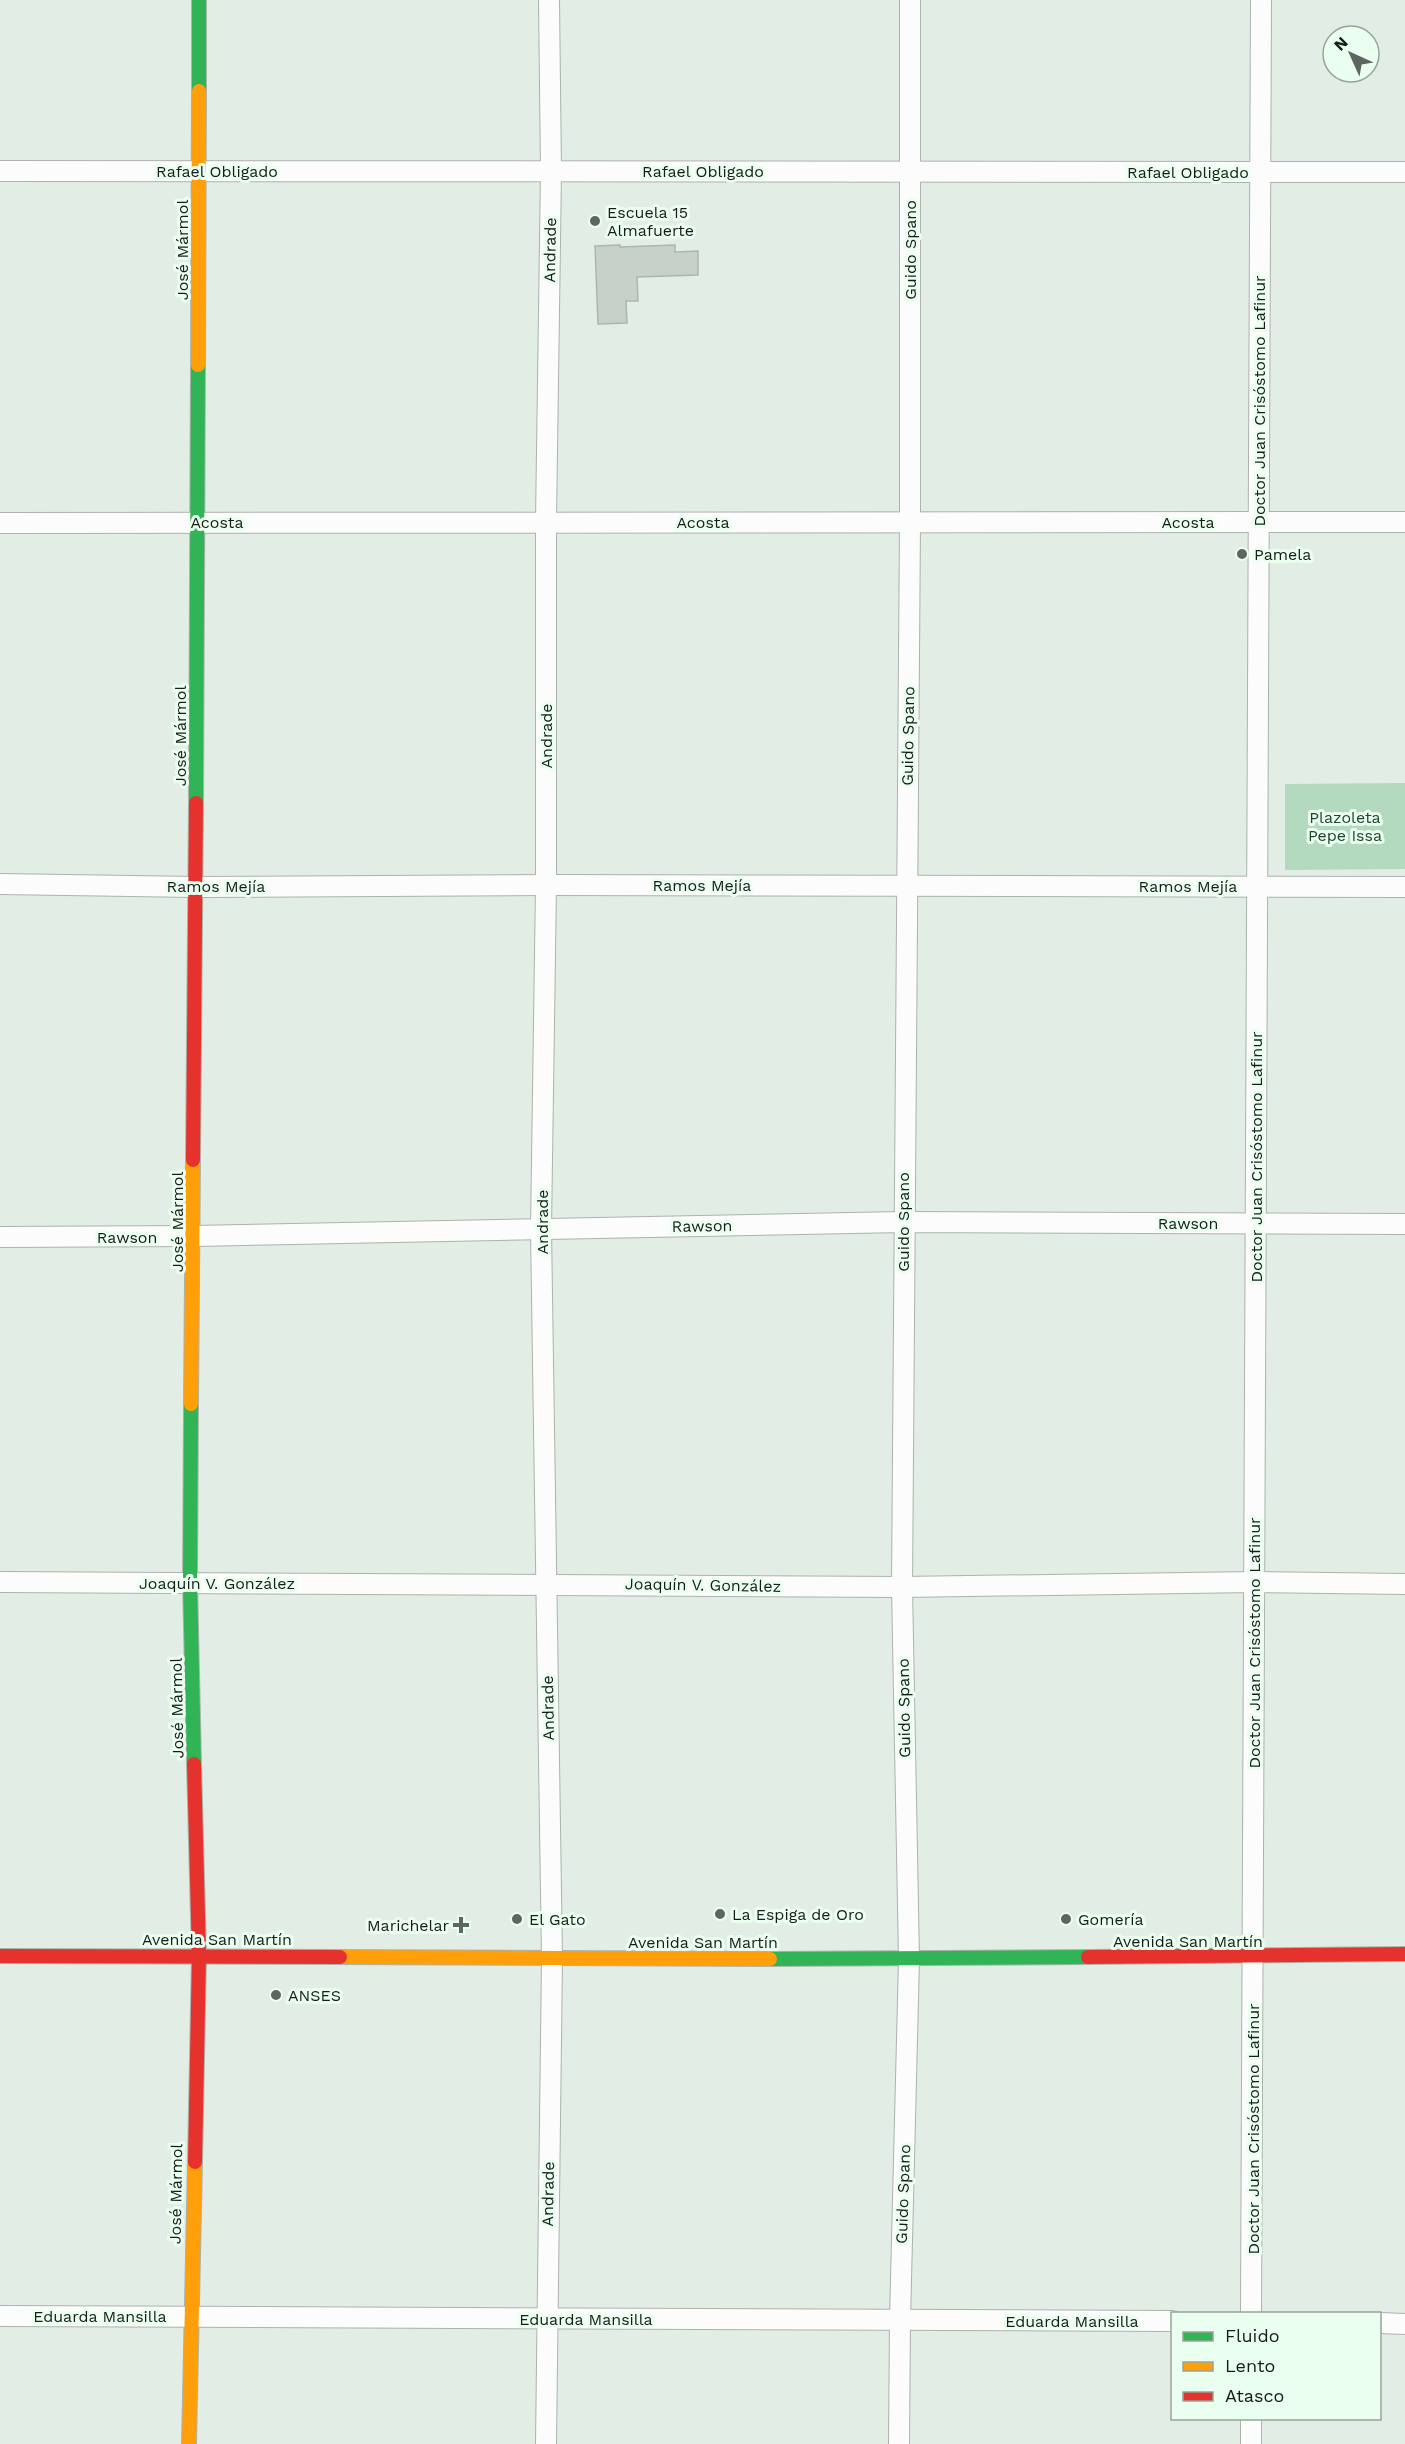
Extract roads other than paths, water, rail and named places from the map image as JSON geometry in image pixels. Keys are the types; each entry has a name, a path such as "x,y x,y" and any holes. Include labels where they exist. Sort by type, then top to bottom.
{"street":[{"name":"José Mármol","path":"189,2444 199,1955 190,1582 196,887 199,0"},
{"name":"Andrade","path":"546,2444 552,1959 541,1229 551,171 549,0"},
{"name":"Guido Spano","path":"899,2444 909,1959 902,1587 910,522 910,0"},
{"name":"Doctor Juan Crisóstomo Lafinur","path":"1251,2312 1261,0"},
{"name":"Rafael Obligado","path":"0,171 1405,172"},
{"name":"Acosta","path":"0,523 1405,522"},
{"name":"Ramos Mejía","path":"0,884 196,887 546,885 1405,887"},
{"name":"Rawson","path":"0,1237 193,1236 903,1222 1405,1224"},
{"name":"Joaquín V. González","path":"0,1582 902,1587 1254,1582 1405,1584"},
{"name":"Avenida San Martín","path":"0,1956 909,1959 1405,1954"},
{"name":"Eduarda Mansilla","path":"0,2316 1171,2321"},
{"path":"1381,2323 1405,2324"},
{"path":"1251,2420 1251,2444"}],"place":[{"name":"Escuela 15 Almafuerte","path":"595,221"},
{"name":"Pamela","path":"1242,554"},
{"name":"La Espiga de Oro","path":"720,1914"},
{"name":"El Gato","path":"517,1919"},
{"name":"Gomería","path":"1066,1919"},
{"name":"Marichelar","path":"461,1925"},
{"name":"ANSES","path":"276,1995"}],"park label":[{"name":"Plazoleta Pepe Issa","path":"1345,826"}]}
